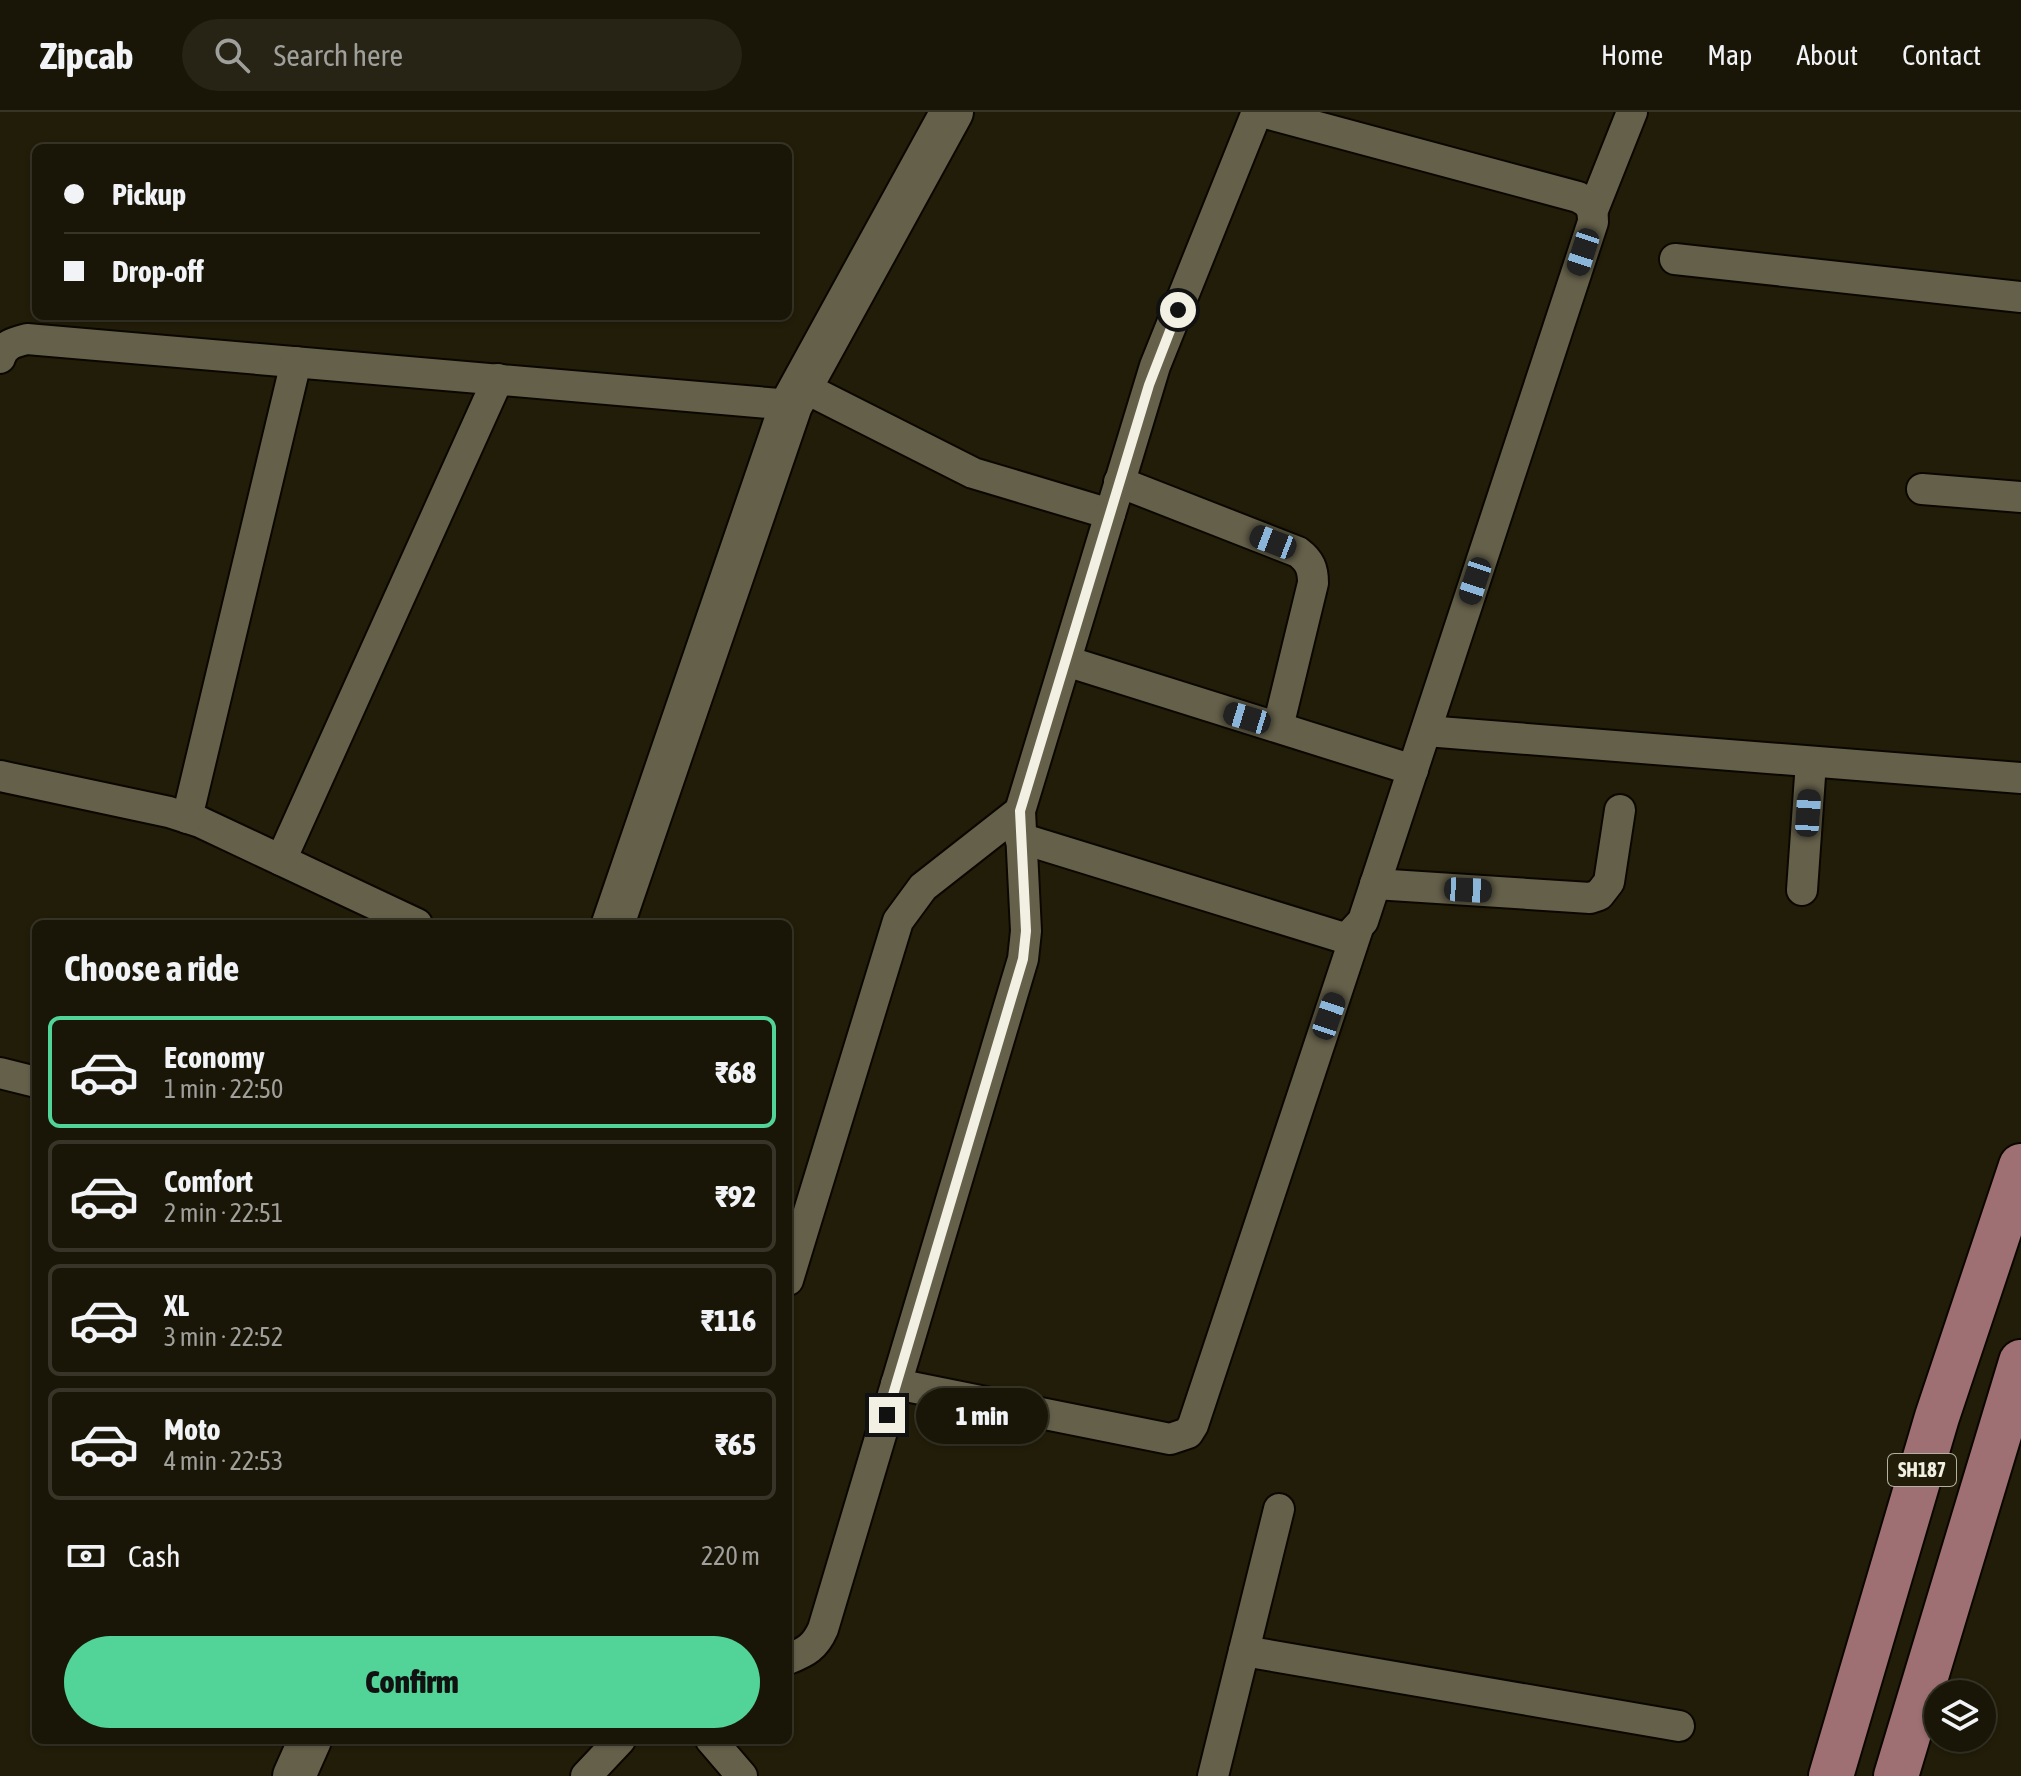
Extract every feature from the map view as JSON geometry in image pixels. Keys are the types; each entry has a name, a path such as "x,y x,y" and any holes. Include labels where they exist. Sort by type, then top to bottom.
{"main road":[{"name":"SH187","path":"1831,1776 1937,1417 2010,1234 2021,1166"},
{"name":"SH187","path":"1896,1776 2021,1362"}],"street":[{"path":"614,920 796,395 952,112"},
{"path":"792,1658 807,1652 817,1642 823,1629 1023,959 1026,931 1020,824 1119,482 1155,366 1260,112 1297,116 1578,197 1588,201 1593,210"},
{"path":"1020,824 1341,937 1350,935 1358,928 1363,921 1593,222 1593,210 1632,112"},
{"path":"1675,259 2021,297"},
{"path":"0,358 11,343 27,339 498,379 796,395 973,473 1110,514"},
{"path":"187,818 296,362"},
{"path":"281,860 498,379"},
{"path":"1119,482 1298,552 1308,560 1313,583 1278,727"},
{"path":"1922,489 2021,497"},
{"path":"1066,661 1413,770"},
{"path":"1426,731 2021,778"},
{"path":"1802,890 1811,762"},
{"path":"0,776 187,818 408,920"},
{"path":"1375,884 1590,898 1599,895 1609,882 1620,810"},
{"path":"792,1267 898,921 923,887 1020,824"},
{"path":"896,1384 1170,1439 1188,1433 1358,928"},
{"path":"0,1073 32,1081"},
{"path":"1219,1774 1244,1651 1279,1509"},
{"path":"1244,1651 1679,1726"},
{"path":"294,1776 308,1744"},
{"path":"586,1776 616,1744"},
{"path":"714,1744 742,1776"}],"route":[{"path":"887,1415 1023,959 1026,931 1020,811 1149,385 1178,310"}]}
